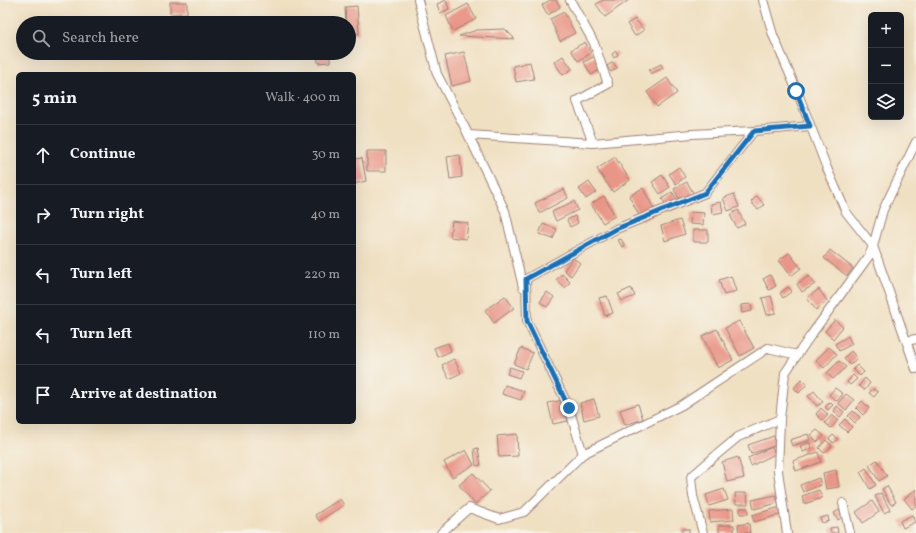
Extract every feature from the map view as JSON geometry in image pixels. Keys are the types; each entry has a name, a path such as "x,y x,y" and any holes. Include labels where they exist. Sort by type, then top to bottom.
{"street":[{"path":"418,0 437,74 469,135 505,211 527,301"},
{"path":"570,0 594,43 608,84 577,101 592,143"},
{"path":"763,0 773,35 846,212 873,246 916,368"},
{"path":"469,135 592,143 810,126"},
{"path":"583,454 569,408 527,321 526,279 616,229 705,193 754,131"},
{"path":"787,533 778,471 780,419 785,373 869,256 884,210 916,142"},
{"path":"906,341 916,339"},
{"path":"441,533 469,508 499,519 524,512 583,454 682,405 768,348 797,355"},
{"path":"703,533 693,496 691,477 714,456 738,438 780,419"},
{"path":"843,503 850,533"}],"building":[{"path":"446,0 449,9 440,13 437,4"},
{"path":"550,0 556,0 560,7 548,15 542,5"},
{"path":"603,0 629,0 605,17 596,4"},
{"path":"170,2 187,2 187,13 170,14"},
{"path":"468,4 476,19 453,31 446,16"},
{"path":"357,6 359,34 356,34 356,16 346,16 345,7"},
{"path":"564,12 575,33 560,41 550,19"},
{"path":"635,19 644,30 635,36 627,24"},
{"path":"505,29 515,39 459,36 477,30"},
{"path":"585,42 591,53 578,61 571,50"},
{"path":"616,51 618,55 614,58 612,54"},
{"path":"464,52 471,81 452,86 445,56"},
{"path":"563,56 572,69 563,75 554,62"},
{"path":"595,56 603,68 591,75 584,62"},
{"path":"318,60 330,60 330,62 318,63"},
{"path":"530,62 534,79 516,82 513,66"},
{"path":"613,62 617,68 611,72 607,66"},
{"path":"661,64 663,68 651,74 649,70"},
{"path":"667,78 677,93 657,107 647,92"},
{"path":"367,151 386,151 386,171 367,171"},
{"path":"460,155 462,177 450,179 447,157"},
{"path":"615,157 630,180 613,192 597,169"},
{"path":"362,158 366,181 356,184 356,159"},
{"path":"679,167 685,177 676,184 669,174"},
{"path":"662,175 670,187 660,194 652,182"},
{"path":"589,182 596,192 586,199 579,189"},
{"path":"687,182 696,198 682,205 674,189"},
{"path":"643,188 656,213 642,221 629,196"},
{"path":"564,189 568,198 539,213 535,203"},
{"path":"672,192 681,205 671,211 662,199"},
{"path":"734,194 739,207 728,211 723,198"},
{"path":"604,196 615,216 603,223 591,204"},
{"path":"757,196 764,205 758,210 751,202"},
{"path":"574,201 578,210 556,221 552,212"},
{"path":"721,202 723,212 712,214 711,204"},
{"path":"738,210 745,224 737,228 730,215"},
{"path":"691,212 704,213 703,225 690,224"},
{"path":"575,216 578,223 570,227 567,220"},
{"path":"680,220 685,234 665,241 661,226"},
{"path":"452,221 468,223 466,239 450,237"},
{"path":"543,224 557,229 553,239 539,234"},
{"path":"693,230 708,230 708,242 693,242"},
{"path":"621,239 625,246 622,247 618,240"},
{"path":"830,250 853,268 847,276 824,258"},
{"path":"789,253 801,268 791,276 779,260"},
{"path":"573,258 580,263 571,276 564,270"},
{"path":"562,274 570,282 565,288 556,280"},
{"path":"770,275 776,286 769,290 763,279"},
{"path":"731,276 736,291 724,295 719,280"},
{"path":"809,276 815,284 802,292 797,284"},
{"path":"788,287 792,291 783,298 780,293"},
{"path":"631,288 635,296 622,301 618,294"},
{"path":"819,289 827,301 816,310 807,298"},
{"path":"547,292 554,297 547,307 540,302"},
{"path":"505,296 514,308 494,323 485,310"},
{"path":"607,296 613,313 605,316 599,298"},
{"path":"771,296 776,313 767,315 762,298"},
{"path":"751,304 752,311 742,313 741,305"},
{"path":"835,320 843,327 833,339 825,331"},
{"path":"739,321 754,348 740,356 725,328"},
{"path":"717,329 733,360 718,368 702,336"},
{"path":"848,336 852,344 839,351 835,344"},
{"path":"448,343 451,351 438,357 434,348"},
{"path":"829,347 837,354 824,368 816,360"},
{"path":"521,348 533,353 526,369 514,364"},
{"path":"851,351 857,358 850,365 844,358"},
{"path":"454,359 461,373 449,379 442,365"},
{"path":"839,361 846,367 833,379 827,373"},
{"path":"857,365 864,372 860,376 853,369"},
{"path":"510,367 522,371 519,378 507,374"},
{"path":"853,375 857,379 850,385 847,382"},
{"path":"865,378 870,383 865,390 859,386"},
{"path":"802,379 807,384 799,393 794,388"},
{"path":"505,385 524,391 521,400 502,394"},
{"path":"835,388 843,394 837,401 829,395"},
{"path":"873,389 878,392 874,397 869,393"},
{"path":"814,391 823,402 817,406 808,396"},
{"path":"846,394 854,400 846,410 838,403"},
{"path":"594,399 599,416 584,420 580,403"},
{"path":"563,400 568,421 553,424 548,403"},
{"path":"862,401 869,408 863,415 856,408"},
{"path":"830,402 833,405 828,410 825,407"},
{"path":"638,404 643,419 625,425 620,410"},
{"path":"837,406 844,412 840,417 834,411"},
{"path":"821,408 828,415 822,420 816,414"},
{"path":"853,411 860,417 855,423 848,416"},
{"path":"832,415 838,420 831,428 825,423"},
{"path":"845,419 852,427 847,432 839,425"},
{"path":"817,430 824,436 817,442 811,435"},
{"path":"517,434 518,456 499,457 497,436"},
{"path":"808,434 810,440 792,446 790,440"},
{"path":"833,435 838,439 834,443 829,439"},
{"path":"774,436 777,445 751,454 748,445"},
{"path":"826,440 832,446 824,453 819,448"},
{"path":"809,442 812,448 803,452 800,446"},
{"path":"772,447 775,454 751,466 748,458"},
{"path":"478,448 481,465 476,466 474,449"},
{"path":"466,450 474,465 452,477 444,462"},
{"path":"818,452 821,462 796,471 793,461"},
{"path":"738,457 744,478 727,482 722,462"},
{"path":"877,460 887,476 879,481 869,465"},
{"path":"866,468 876,485 870,489 860,472"},
{"path":"836,470 839,487 826,489 823,473"},
{"path":"473,473 490,491 475,504 459,485"},
{"path":"819,478 821,485 803,492 800,485"},
{"path":"887,486 896,502 891,505 882,489"},
{"path":"724,489 728,500 709,506 706,495"},
{"path":"916,489 916,506 912,509 904,499"},
{"path":"819,490 822,498 804,504 802,496"},
{"path":"735,493 747,493 748,504 736,504"},
{"path":"881,493 890,510 884,513 875,496"},
{"path":"776,495 778,503 754,509 752,500"},
{"path":"340,499 344,505 319,521 315,515"},
{"path":"872,501 879,512 863,523 856,512"},
{"path":"784,506 786,513 754,522 752,515"},
{"path":"740,508 748,508 748,514 740,514"},
{"path":"733,509 734,520 710,522 709,511"},
{"path":"839,510 842,517 838,520 834,513"},
{"path":"912,515 915,522 903,528 900,521"},
{"path":"828,516 829,521 822,523 820,518"},
{"path":"749,523 750,533 739,533 738,525"},
{"path":"719,525 734,525 734,533 719,533"},
{"path":"837,527 838,533 831,533 830,528"},
{"path":"682,529 689,529 689,533 682,533"}],"route":[{"path":"569,408 527,321 526,279 616,229 705,193 754,131 810,126 796,91"}]}
